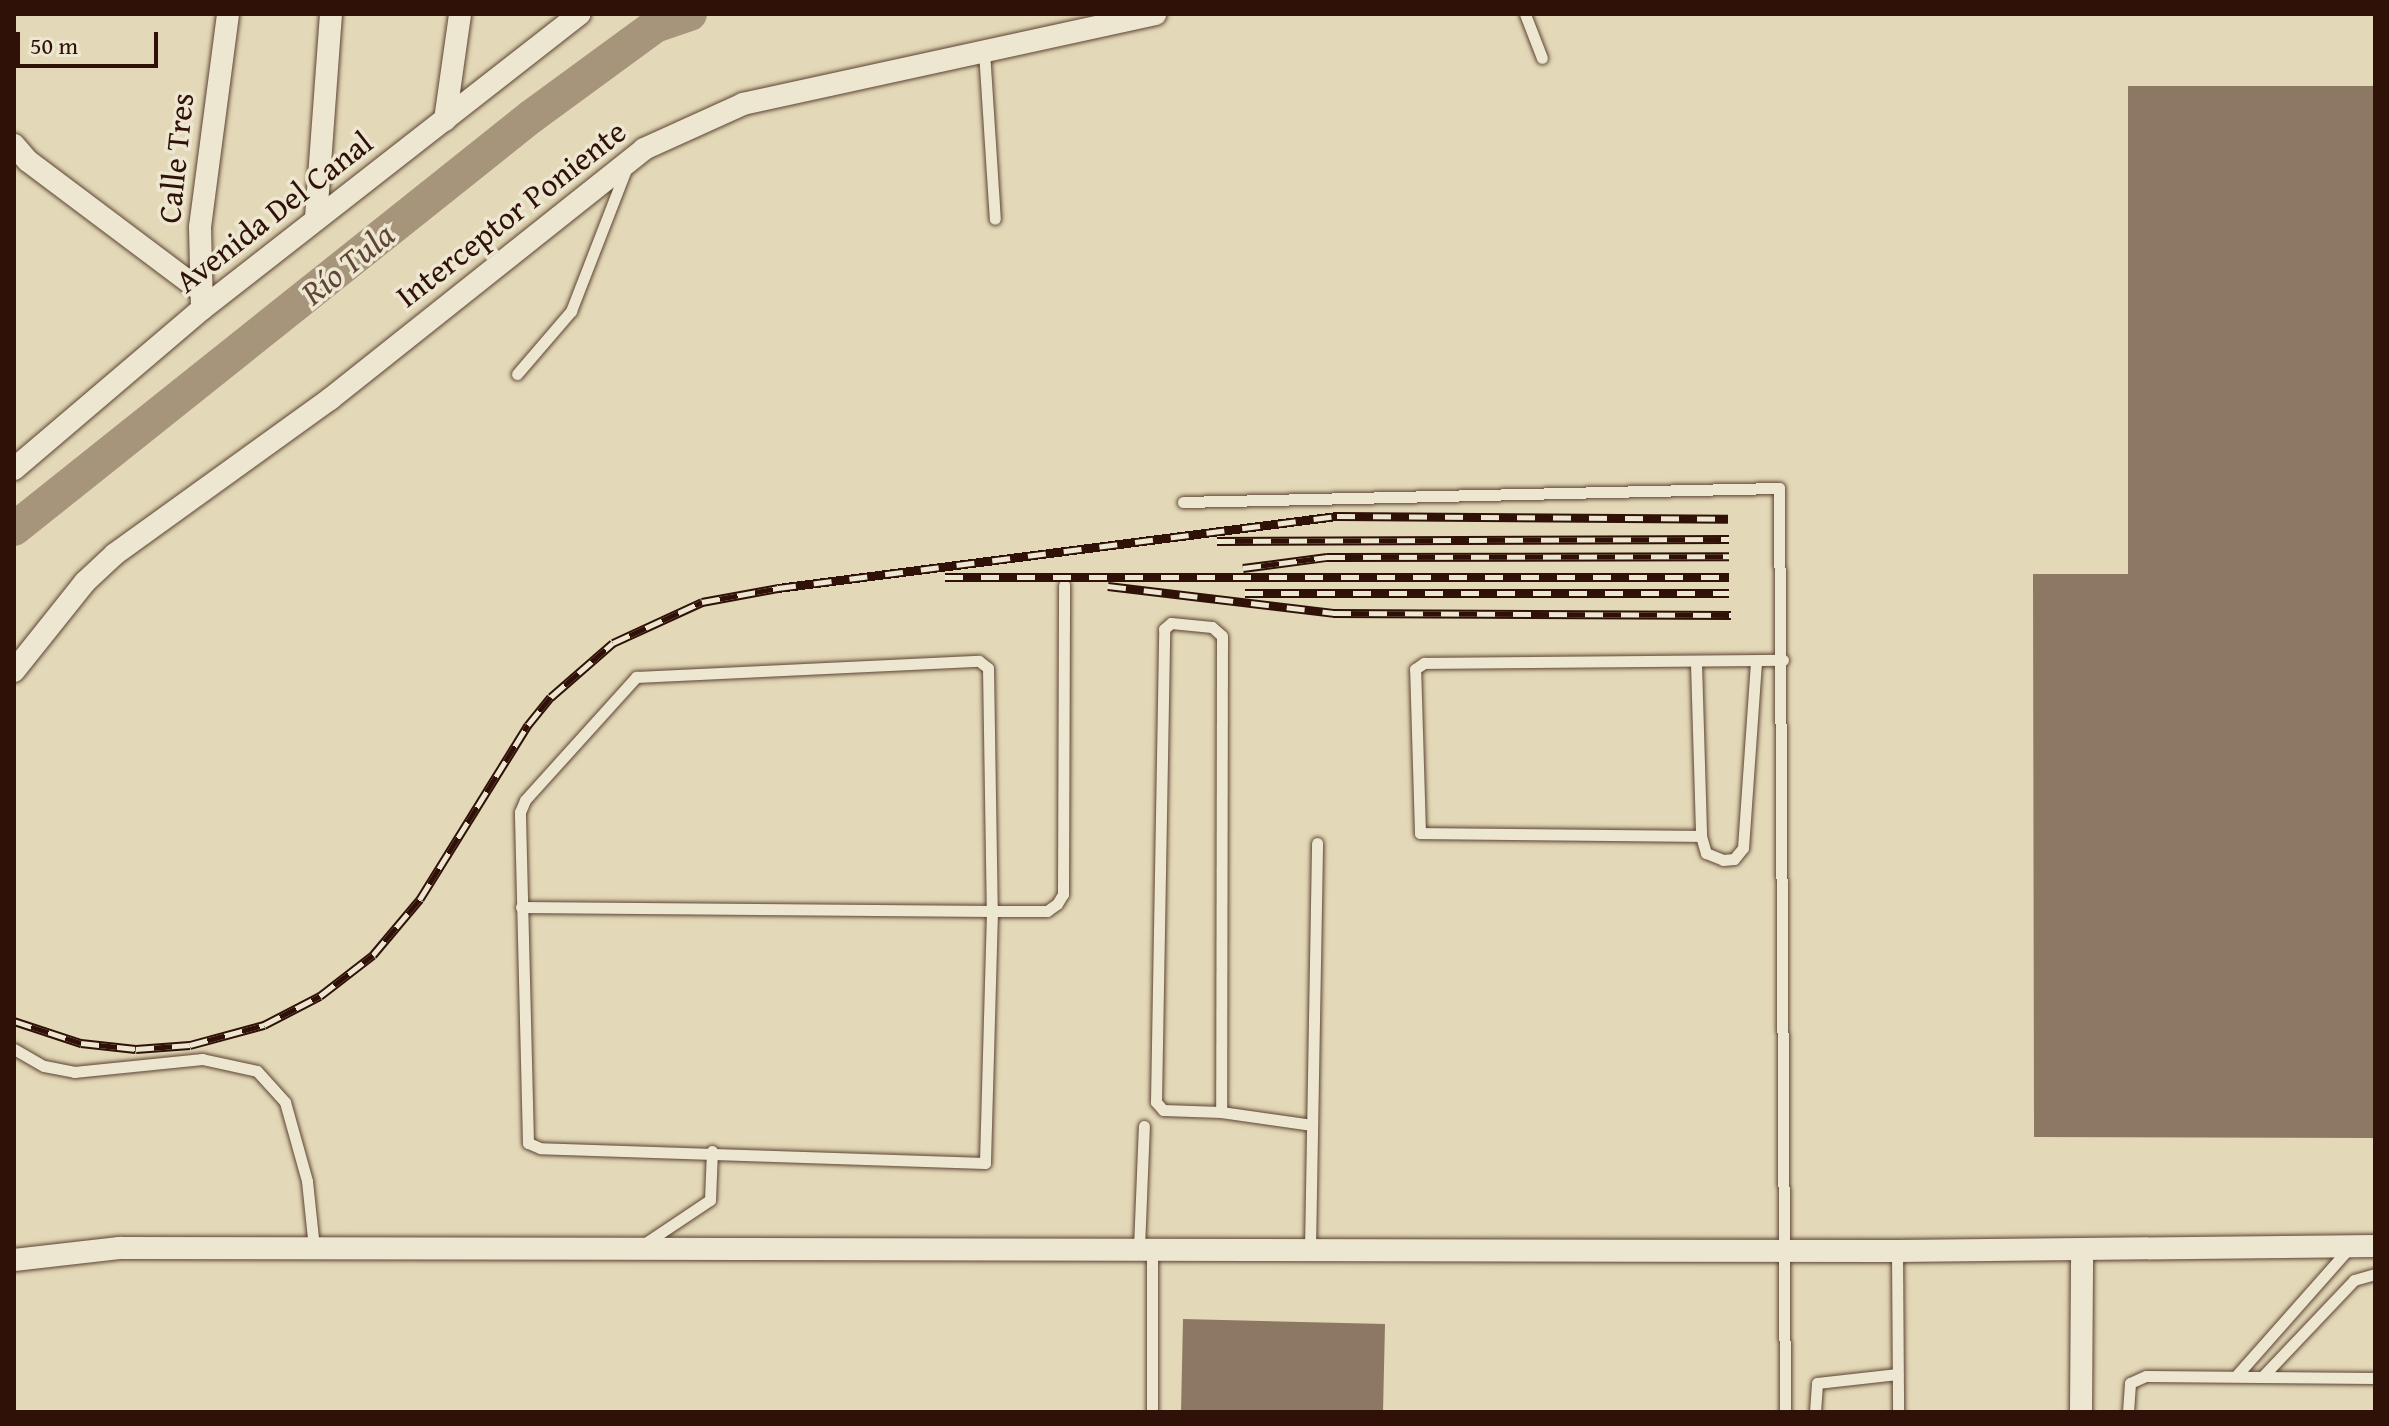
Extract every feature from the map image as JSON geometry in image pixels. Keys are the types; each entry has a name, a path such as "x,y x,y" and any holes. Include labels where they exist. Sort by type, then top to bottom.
{"street":[{"name":"Calle Tres","path":"201,300 200,227 228,14"},
{"path":"316,218 331,14"},
{"path":"445,120 460,14"},
{"name":"Avenida Del Canal","path":"14,469 201,300 316,218 580,14"},
{"name":"Interceptor Poniente","path":"14,671 85,582 115,554 330,399 644,149 743,104 1155,14"},
{"path":"14,145 28,161 201,300"},
{"path":"14,1260 119,1248 1897,1251 2375,1246"},
{"path":"2081,1412 2082,1250"}],"lane":[{"path":"1525,14 1542,58"},
{"path":"984,51 995,219"},
{"path":"517,374 571,311 629,161"},
{"path":"1183,502 1769,485 1782,496 1787,1250 1785,1412"},
{"path":"521,907 1047,911 1063,894 1064,585"},
{"path":"1221,1112 1222,636 1212,627 1171,623 1164,629 1156,1102 1163,1110 1221,1112 1312,1125"},
{"path":"1701,836 1420,833 1415,749 1417,664 1783,660"},
{"path":"979,661 988,668 992,911 985,1163 712,1151 540,1148 528,1143 521,806 641,674 979,661"},
{"path":"1696,663 1701,836 1712,858 1734,859 1743,848 1756,661"},
{"path":"1310,1249 1317,843"},
{"path":"14,1049 44,1066 74,1072 202,1059 257,1071 285,1102 307,1181 314,1248"},
{"path":"1144,1126 1152,1412"},
{"path":"638,1248 710,1200 712,1151"},
{"path":"2236,1376 2350,1246"},
{"path":"1897,1251 1898,1412"},
{"path":"2263,1376 2354,1280 2375,1274"},
{"path":"1815,1412 1817,1383 1897,1374"},
{"path":"2128,1412 2130,1383 2136,1378 2375,1378"}],"building":[{"path":"2128,86 2375,86 2375,1138 2034,1137 2033,574 2128,574"},
{"path":"1183,1319 1385,1324 1383,1412 1181,1412"}],"waterway":[{"name":"Río Tula","path":"14,529 532,116 655,26 690,14"}],"railway":[{"path":"14,1021 81,1043 136,1049 190,1045 264,1025 320,996 373,955 420,899 528,725 551,697 613,643 702,602 778,588 1337,516 1728,519"},
{"path":"1217,541 1729,539"},
{"path":"1243,568 1327,557 1729,556"},
{"path":"945,577 1729,577"},
{"path":"1108,586 1333,613 1731,615"},
{"path":"1245,593 1729,593"}]}
